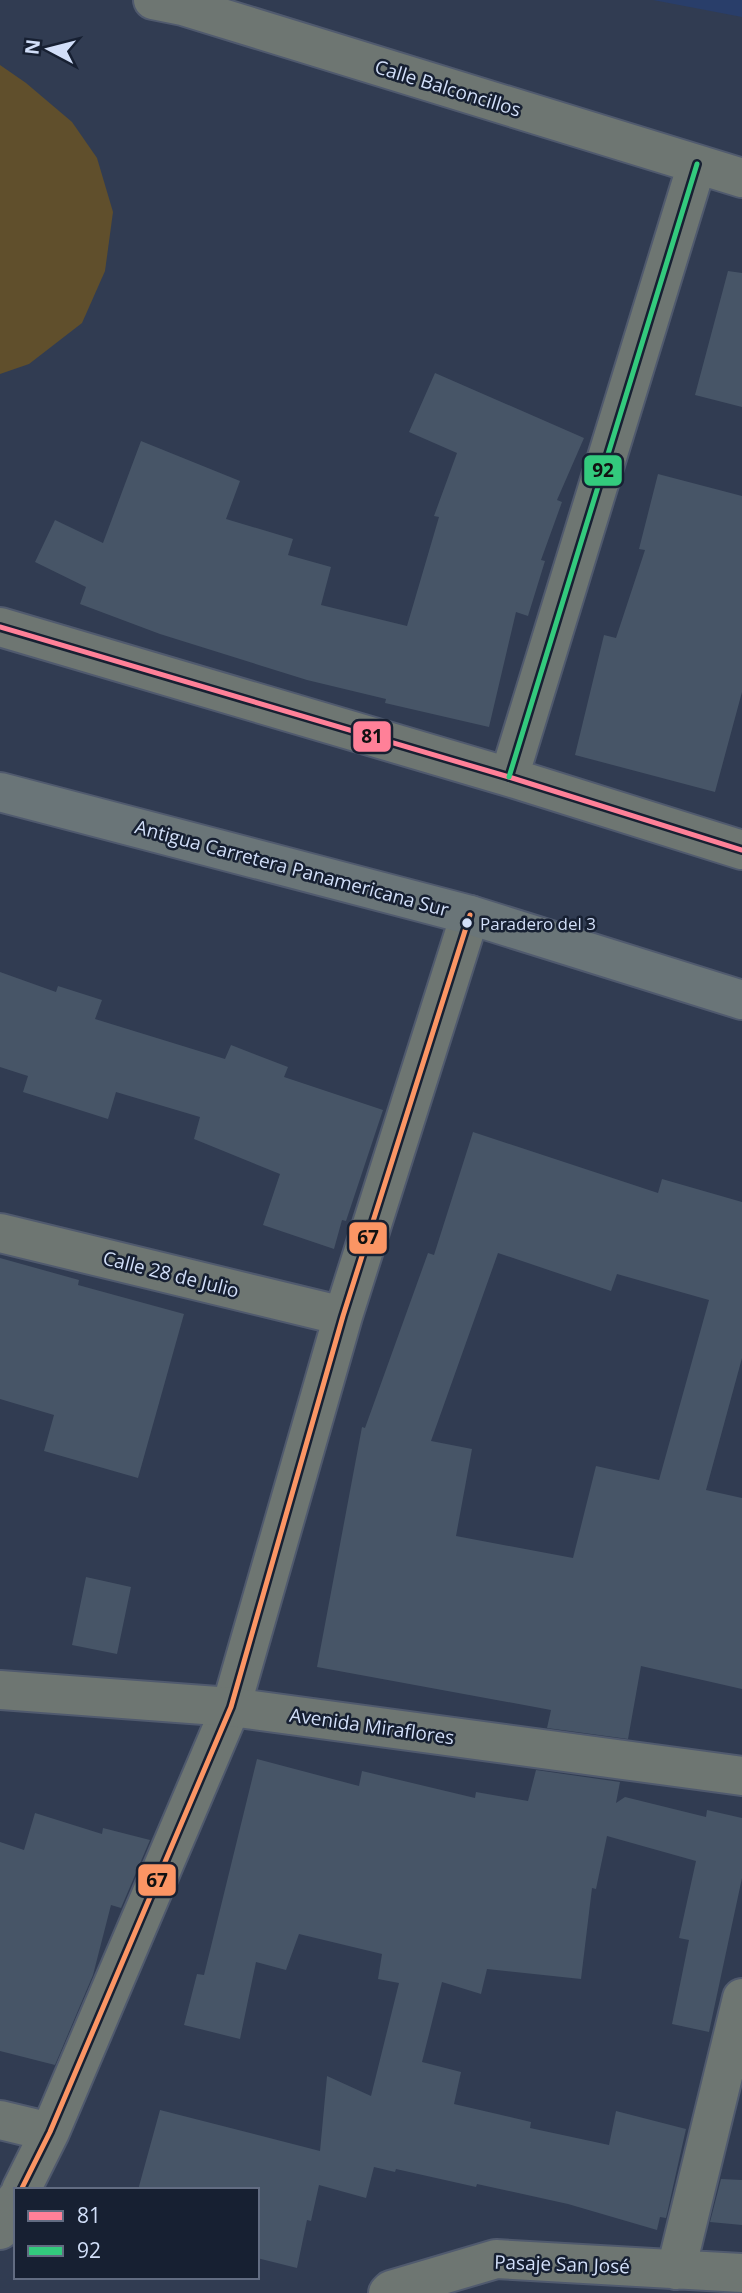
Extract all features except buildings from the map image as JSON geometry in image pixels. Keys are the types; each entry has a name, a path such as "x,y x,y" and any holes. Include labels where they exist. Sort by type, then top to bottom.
{"highway":[{"name":"Antigua Carretera Panamericana Sur","path":"0,792 470,915 742,1000"}],"street":[{"name":"Calle Balconcillos","path":"173,2 742,178"},
{"path":"509,777 697,164"},
{"path":"0,627 509,777 742,850"},
{"path":"21,2188 50,2132 232,1707 343,1316 470,915"},
{"name":"Calle 28 de Julio","path":"0,1233 343,1316"},
{"name":"Avenida Miraflores","path":"0,1690 232,1707 742,1776"},
{"path":"676,2270 742,1998"},
{"path":"0,2120 50,2132"},
{"path":"0,2230 14,2203"},
{"name":"Pasaje San José","path":"388,2293 496,2259 742,2273"}],"shaded area":[{"path":"653,0 742,0 742,17"},
{"path":"0,65 72,122 97,158 113,212 105,271 82,323 29,364 0,374"}],"transit line":[{"name":"92","path":"509,777 697,164"},
{"name":"81","path":"0,627 509,777 742,850"},
{"name":"67","path":"22,2188 50,2132 231,1707 343,1316 470,915"}],"place":[{"name":"Paradero del 3","path":"467,923"}]}
